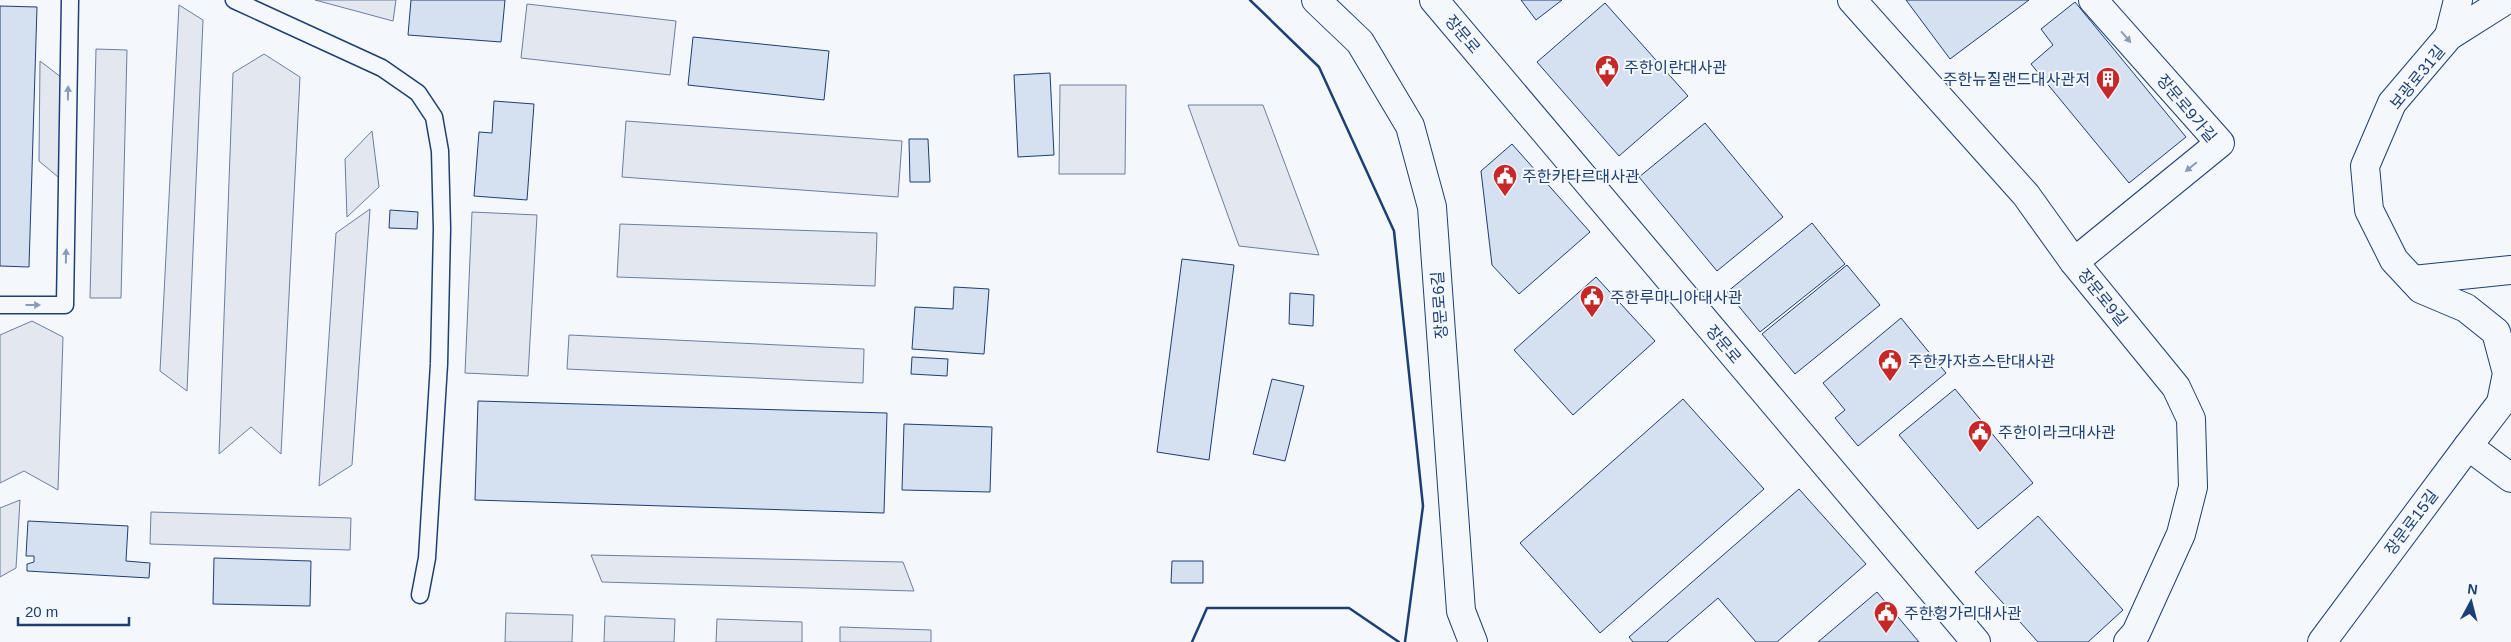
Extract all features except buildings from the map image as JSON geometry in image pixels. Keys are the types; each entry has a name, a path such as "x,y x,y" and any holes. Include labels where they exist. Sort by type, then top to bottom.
{"street":[{"name":"장문로6길","path":"1316,0 1360,42 1410,126 1432,207 1461,611 1472,642"},
{"name":"장문로","path":"1434,0 1976,642"},
{"name":"장문로9길","path":"1852,0 2026,195 2074,262 2176,387 2191,419 2193,487 2181,534 2136,633 2128,642"},
{"name":"장문로9가길","path":"2074,262 2220,143 2093,0"},
{"name":"보광로31길","path":"2449,36 2458,0"},
{"name":"보광로31길","path":"2506,0 2449,36 2392,103 2364,166 2369,210 2394,260 2421,289 2466,308 2496,332 2507,373 2506,400"},
{"path":"2413,280 2511,270"},
{"name":"장문로15길","path":"2322,642 2468,446 2506,400"},
{"path":"2468,446 2511,478"}],"lane":[{"path":"0,304 65,305 70,0"},
{"path":"234,0 382,68 418,93 434,117 440,151 442,229 439,364 427,558 420,595"}],"shaded area":[{"path":"315,0 396,0 393,21"},
{"path":"527,4 676,21 670,75 521,58"},
{"path":"179,5 203,20 187,391 160,371"},
{"path":"96,49 127,50 121,298 90,298"},
{"path":"264,54 300,77 281,454 251,427 219,454 233,73"},
{"path":"40,61 66,81 64,182 39,161"},
{"path":"1060,85 1126,85 1125,174 1059,174"},
{"path":"1188,105 1263,105 1319,255 1239,246"},
{"path":"626,121 902,141 898,197 622,177"},
{"path":"372,131 379,187 347,217 345,159"},
{"path":"370,209 352,465 319,486 336,233"},
{"path":"472,212 537,215 528,376 465,373"},
{"path":"620,224 877,233 875,286 617,277"},
{"path":"32,321 63,337 58,490 24,471 0,483 0,335"},
{"path":"569,335 864,349 863,383 567,369"},
{"path":"20,500 16,568 0,577 0,508"},
{"path":"151,512 351,518 350,550 150,544"},
{"path":"591,555 903,562 914,591 602,582"},
{"path":"506,613 573,615 572,642 505,642"},
{"path":"605,616 675,619 674,642 604,642"},
{"path":"717,619 802,622 802,642 716,642"},
{"path":"840,627 931,630 931,642 840,642"}],"wall":[{"path":"1250,0 1319,67 1394,231 1423,506 1405,642"},
{"path":"1192,642 1207,608 1349,608 1399,642"}],"place":[{"name":"주한이란대사관","path":"1607,88"},
{"name":"주한뉴질랜드대사관저","path":"2108,100"},
{"name":"주한카타르대사관","path":"1505,197"},
{"name":"주한루마니아대사관","path":"1592,318"},
{"name":"주한카자흐스탄대사관","path":"1890,382"},
{"name":"주한이라크대사관","path":"1980,453"},
{"name":"주한헝가리대사관","path":"1886,634"}]}
